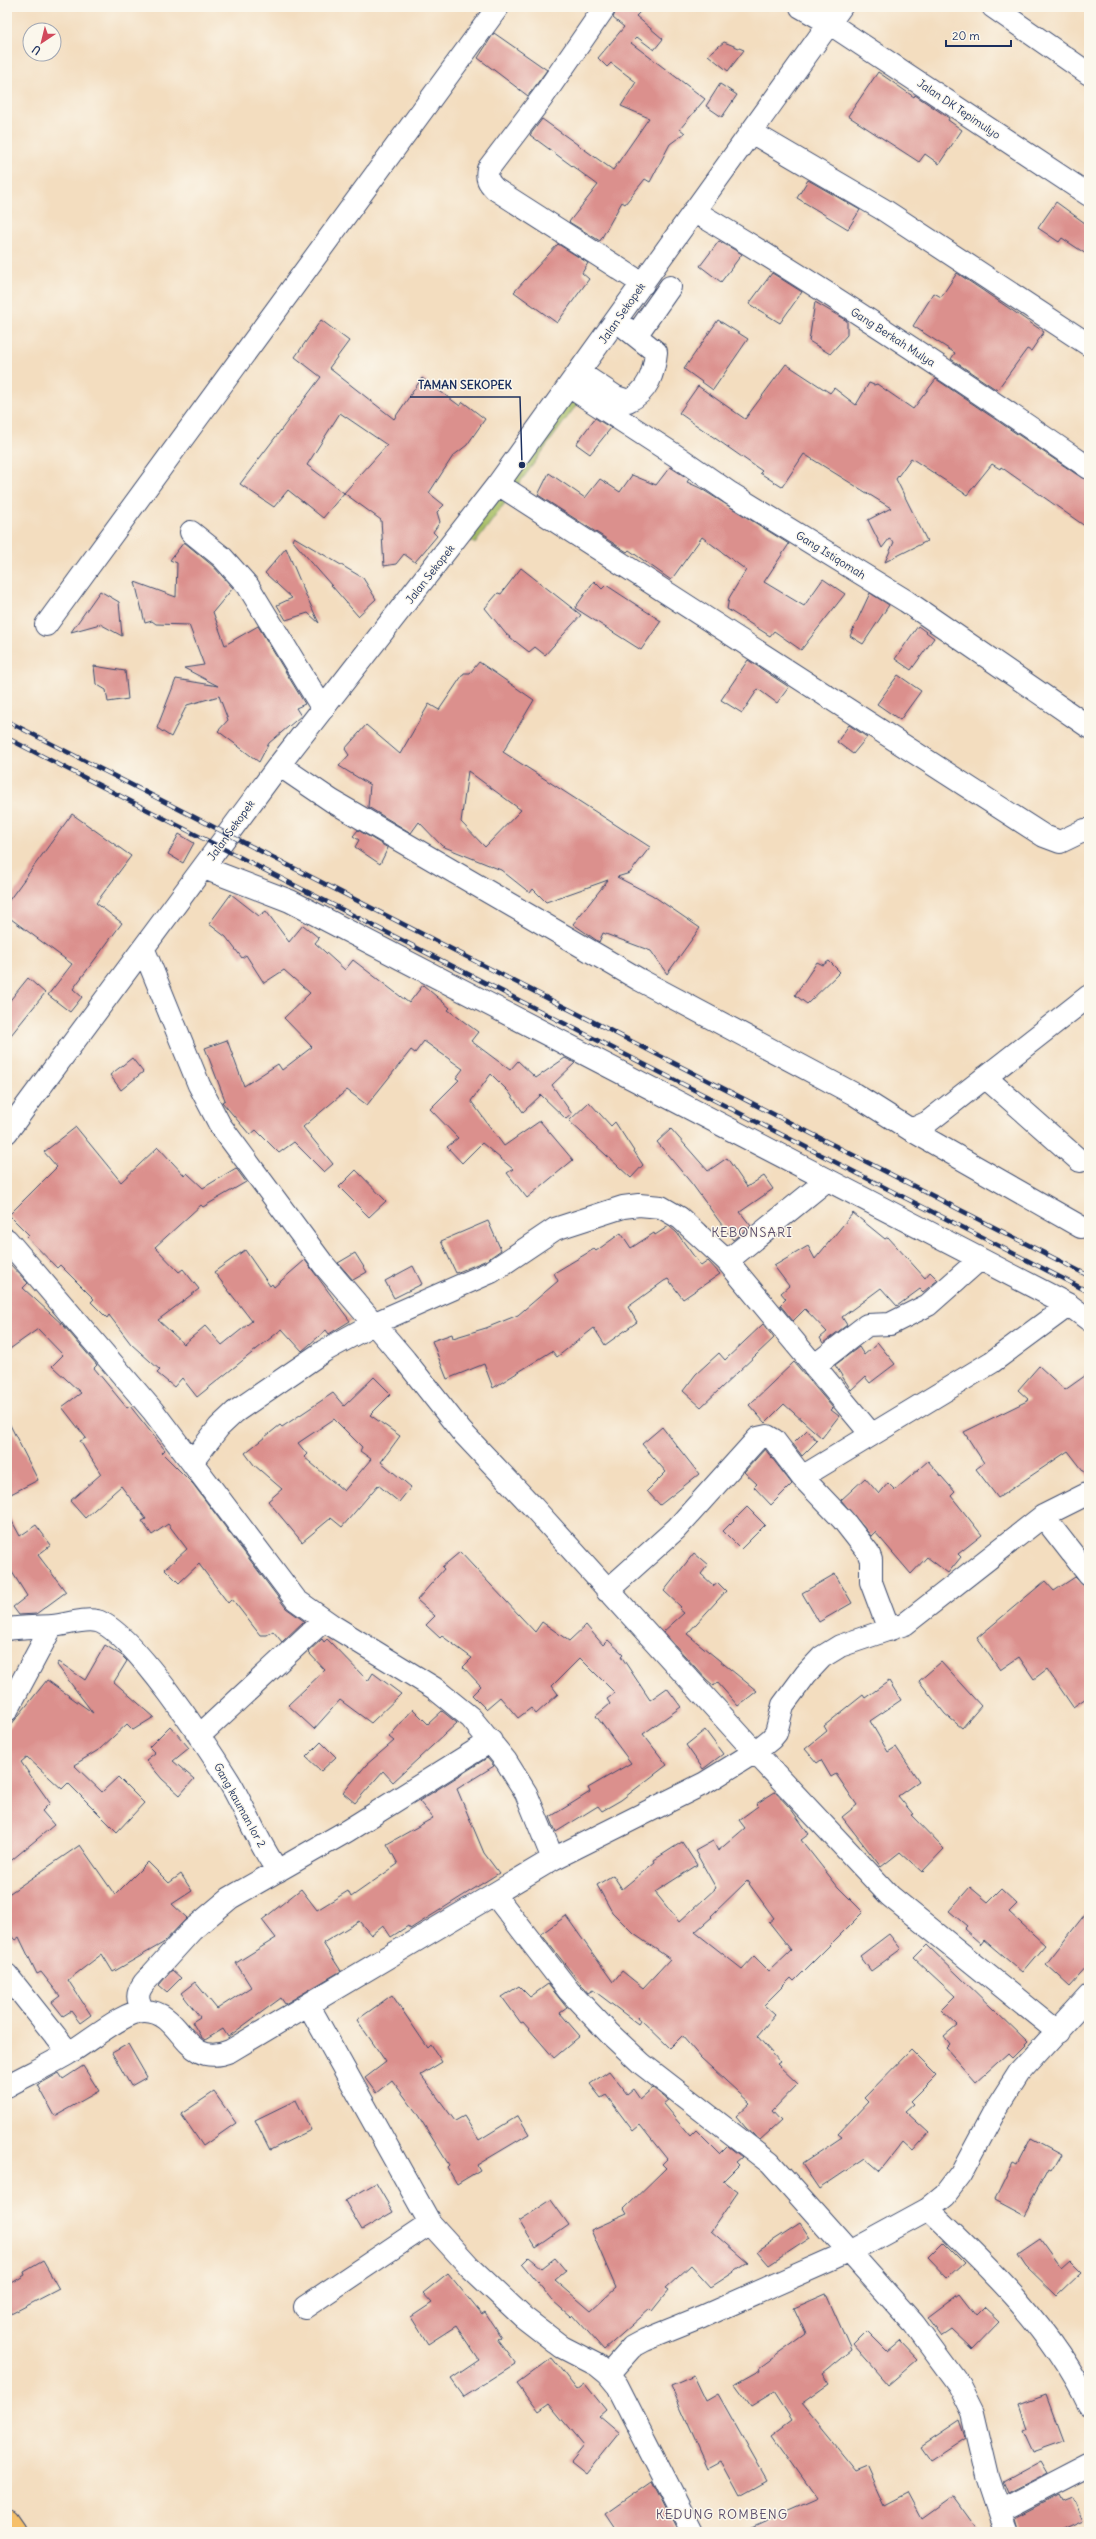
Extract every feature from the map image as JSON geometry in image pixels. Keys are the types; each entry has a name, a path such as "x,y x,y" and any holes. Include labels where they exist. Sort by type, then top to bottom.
{"main road":[{"path":"7,2522 14,2532"}],"street":[{"path":"46,625 498,7"},
{"path":"605,7 542,98 488,168 486,175 489,182 495,189 643,284"},
{"name":"Jalan DK Tepimulyo","path":"801,7 835,15 1089,195"},
{"path":"993,7 1089,74"},
{"name":"Jalan Sekopek","path":"7,1132 144,950 279,765 498,484 575,380 643,284 701,216 751,132 835,15"},
{"path":"751,132 884,210 1089,345"},
{"name":"Gang Berkah Mulya","path":"701,216 977,391 1089,468"},
{"path":"637,334 670,287"},
{"path":"575,380 628,401 639,396 655,371 656,352 637,334 617,320"},
{"name":"Gang Istiqomah","path":"575,380 730,493 906,601 1089,727"},
{"path":"498,484 1044,836 1060,842 1085,830 1089,832"},
{"path":"191,532 222,557 248,586 322,710"},
{"path":"279,765 332,801 640,980 854,1094 911,1130 1082,1227"},
{"path":"204,868 290,901 1069,1305 1089,1320"},
{"path":"144,950 198,1085 220,1125 322,1264 405,1360 480,1454 533,1507 607,1591 754,1752 890,1896 1058,2032"},
{"path":"911,1130 928,1122 1089,996"},
{"path":"986,1077 1080,1161"},
{"path":"727,1261 827,1180"},
{"path":"192,1462 219,1428 235,1412 324,1351 373,1324 491,1272 555,1229 623,1207 639,1205 662,1207 680,1218 727,1261 870,1434"},
{"path":"7,1240 123,1374 192,1462 296,1600 324,1620 434,1688 471,1718 491,1741 526,1793 553,1859"},
{"path":"814,1366 867,1325 890,1324 928,1305 980,1259"},
{"path":"802,1476 992,1362 1069,1305"},
{"path":"607,1591 676,1529 758,1438 766,1436 774,1440 802,1476 843,1520 868,1552 871,1560 871,1582 889,1630"},
{"path":"7,2086 68,2053 126,2016 143,2010 155,2012 165,2018 194,2049 211,2056 230,2051 496,1895 553,1859 705,1783 754,1752 774,1736 783,1705 806,1674 822,1657 840,1646 905,1624 1043,1516 1089,1493"},
{"path":"1043,1516 1089,1575"},
{"path":"199,1736 324,1620"},
{"name":"Gang kauman lor 2","path":"7,1628 52,1626 98,1621 123,1637 174,1699 199,1736 230,1784 278,1871"},
{"path":"7,1710 52,1626"},
{"path":"143,2010 137,1998 139,1990 192,1930 230,1898 347,1831 491,1741"},
{"path":"496,1895 569,1991 610,2034 642,2064 770,2163 919,2329 959,2385 974,2413 988,2477 1002,2526"},
{"path":"7,1975 68,2053"},
{"path":"608,2374 632,2347 645,2340 702,2318 850,2251 928,2209 945,2195 960,2174 996,2109 1019,2073 1058,2032 1089,1996"},
{"path":"309,2006 430,2223 470,2267 523,2317 562,2347 597,2365 608,2374 616,2385 692,2532"},
{"path":"928,2209 989,2266 1065,2362 1088,2399"},
{"path":"305,2307 430,2223"},
{"path":"1002,2526 1006,2508 1089,2465"}],"green space":[{"path":"570,387 583,396 475,544 461,534"}],"building":[{"path":"617,7 645,7 636,16 663,39 654,50 637,37 631,43 705,99 680,129 685,133 670,144 650,182 645,179 625,204 622,202 600,241 569,222 598,185 530,135 542,119 613,170 649,118 621,106 636,82 611,63 607,67 598,58 624,27 613,18"},
{"path":"494,33 547,70 528,96 478,58"},
{"path":"724,42 744,50 728,71 708,55"},
{"path":"878,72 914,97 915,95 949,118 948,120 962,130 939,164 925,154 919,162 848,116"},
{"path":"720,84 737,95 722,117 706,106"},
{"path":"808,180 860,210 848,229 797,198"},
{"path":"1056,202 1089,226 1089,256 1062,238 1059,242 1038,228"},
{"path":"719,241 742,254 721,282 700,266"},
{"path":"558,244 588,263 582,273 589,279 557,323 514,292"},
{"path":"772,273 802,292 780,323 749,304"},
{"path":"957,273 1044,332 1031,351 1027,349 997,390 951,359 955,353 913,326 934,293 941,297"},
{"path":"815,302 847,321 847,335 830,354 809,341"},
{"path":"321,320 349,341 329,368 394,419 422,378 460,406 463,402 485,419 467,445 453,456 429,493 444,505 437,512 440,522 433,532 437,536 415,562 404,554 396,564 384,566 381,520 344,493 323,518 288,490 274,507 240,484 321,377 295,357","holes":["340,413 387,445 344,493 307,465"]},
{"path":"718,320 748,339 713,390 684,369"},
{"path":"786,364 830,393 834,388 856,405 869,383 874,385 877,384 913,409 936,379 1082,478 1089,480 1089,529 1001,467 1000,469 992,464 967,495 911,458 896,479 927,541 885,562 894,542 889,539 882,548 868,520 891,508 804,454 782,487 760,473 762,471 679,413 698,386 745,419"},
{"path":"595,418 611,428 590,454 576,444"},
{"path":"670,467 689,479 687,482 700,488 789,544 764,582 804,606 823,579 845,594 801,650 774,631 770,636 727,609 729,598 746,570 702,537 671,580 629,550 627,552 538,495 549,473 585,498 600,479 620,492 632,475 656,485"},
{"path":"294,537 363,578 376,599 358,616 292,540"},
{"path":"184,542 213,566 233,588 213,612 225,645 258,626 305,704 296,708 301,716 269,743 259,762 218,731 228,720 219,696 187,705 171,737 157,728 176,679 218,686 184,668 204,665 189,625 156,624 152,621 145,623 135,582 176,597 177,563 170,560"},
{"path":"286,548 319,623 308,613 286,620 277,605 292,598 265,573"},
{"path":"521,568 581,615 545,655 535,647 529,652 506,634 485,608 498,593 501,594"},
{"path":"594,581 602,589 606,585 661,621 641,650 575,608"},
{"path":"100,591 119,602 122,636 100,624 71,632"},
{"path":"870,593 889,605 863,644 850,636"},
{"path":"918,626 934,638 911,670 895,659"},
{"path":"748,660 789,687 777,703 758,689 742,713 721,700"},
{"path":"479,662 534,700 503,752 650,847 630,873 617,877 652,895 700,928 667,974 651,951 603,933 599,942 573,924 608,880 546,902 533,889 530,893 501,870 442,846 419,822 411,833 368,807 370,785 339,766 349,755 345,749 366,725 400,754 429,704 439,710 464,673 470,673","holes":["468,771 521,810 485,847 461,822"]},
{"path":"94,666 125,671 128,699 108,702 106,690 96,684"},
{"path":"898,675 921,691 900,720 877,704"},
{"path":"849,725 867,737 853,754 837,742"},
{"path":"72,814 131,856 96,903 122,923 73,989 82,997 70,1012 48,995 72,964 7,916 7,903"},
{"path":"358,830 388,848 380,864 355,847 359,840 353,836"},
{"path":"179,834 194,843 183,863 168,854"},
{"path":"231,894 259,916 266,911 289,942 303,925 319,938 315,943 345,970 353,960 409,1003 423,985 450,1008 448,1010 478,1032 471,1041 510,1070 518,1061 536,1078 565,1058 575,1063 552,1085 572,1114 566,1119 541,1095 523,1112 509,1092 491,1074 471,1101 504,1146 540,1121 573,1160 527,1198 507,1173 513,1169 482,1143 462,1163 447,1147 458,1138 430,1109 459,1080 456,1078 463,1069 424,1041 415,1053 411,1050 367,1105 347,1090 303,1127 333,1164 324,1172 294,1142 279,1153 256,1130 250,1135 222,1102 225,1100 205,1048 227,1040 244,1086 278,1064 282,1070 312,1047 284,1018 310,993 284,970 264,983 246,955 242,958 226,937 209,924"},
{"path":"829,961 840,972 807,1004 795,995 817,962 823,965"},
{"path":"28,978 45,993 7,1040 7,1004"},
{"path":"132,1058 143,1072 121,1090 110,1075"},
{"path":"589,1102 611,1126 615,1122 643,1165 631,1178 569,1121"},
{"path":"76,1127 121,1182 158,1147 185,1176 187,1173 203,1188 236,1168 246,1182 203,1207 201,1205 155,1247 179,1272 183,1269 199,1289 158,1320 184,1344 205,1326 222,1345 252,1321 214,1272 245,1250 270,1286 272,1284 274,1287 305,1260 350,1321 329,1334 326,1330 302,1351 282,1329 197,1397 182,1378 174,1387 157,1373 160,1370 131,1344 109,1315 107,1318 91,1302 94,1299 60,1265 57,1268 27,1237 29,1235 9,1215 57,1167 44,1152"},
{"path":"671,1129 708,1171 727,1158 747,1187 764,1176 773,1189 740,1212 751,1226 733,1240 692,1184 657,1142"},
{"path":"356,1170 386,1201 369,1217 339,1187"},
{"path":"853,1213 885,1239 888,1237 925,1278 930,1272 938,1280 923,1292 920,1289 897,1306 881,1288 842,1317 847,1325 823,1343 820,1338 827,1332 805,1309 793,1321 780,1305 786,1299 781,1293 789,1286 774,1266 808,1246 815,1259"},
{"path":"488,1221 501,1250 487,1260 456,1273 441,1241"},
{"path":"669,1226 677,1233 701,1266 708,1261 720,1274 683,1299 668,1279 664,1281 628,1307 637,1322 605,1345 594,1328 557,1357 552,1351 493,1388 484,1364 447,1379 432,1341 452,1334 453,1338 486,1328 518,1315 558,1281 554,1273 594,1249 596,1251 621,1233 631,1248 654,1233 655,1235"},
{"path":"355,1253 367,1272 353,1280 338,1263"},
{"path":"7,1261 28,1283 23,1288 64,1326 97,1365 94,1368 127,1408 130,1406 165,1450 162,1453 193,1484 286,1608 304,1621 282,1642 273,1631 267,1635 260,1635 232,1599 228,1603 199,1564 179,1583 165,1569 187,1549 168,1524 152,1535 142,1521 146,1519 121,1486 85,1518 70,1501 101,1474 80,1441 86,1438 62,1407 81,1393 52,1366 63,1355 38,1329 7,1351"},
{"path":"413,1266 422,1284 394,1298 385,1281"},
{"path":"763,1324 774,1338 701,1407 683,1391 696,1374 719,1353 725,1360"},
{"path":"878,1343 895,1364 870,1383 865,1377 851,1390 835,1365 859,1347 864,1355"},
{"path":"794,1362 833,1408 831,1410 839,1416 822,1438 784,1404 765,1423 749,1405"},
{"path":"1039,1366 1065,1390 1089,1373 1089,1478 1068,1451 998,1498 976,1469 984,1463 964,1432 1029,1400 1018,1390"},
{"path":"374,1377 391,1394 370,1415 400,1436 381,1462 411,1487 399,1502 378,1485 342,1527 331,1518 302,1542 268,1501 282,1489 254,1465 245,1453 280,1425 282,1427 333,1393 344,1406","holes":["334,1419 362,1447 360,1451 371,1459 344,1491 304,1457 307,1454 298,1443"]},
{"path":"7,1419 38,1480 7,1496"},
{"path":"662,1427 699,1474 660,1505 647,1491 666,1472 642,1444"},
{"path":"807,1430 817,1441 802,1456 793,1444"},
{"path":"765,1449 792,1484 771,1505 754,1487 757,1484 744,1472"},
{"path":"928,1461 955,1492 951,1496 982,1535 958,1554 961,1557 948,1573 927,1557 911,1574 875,1532 871,1536 841,1500 865,1478 879,1494 888,1483 895,1490"},
{"path":"747,1507 765,1525 741,1549 723,1531"},
{"path":"7,1512 20,1536 36,1525 51,1545 38,1555 66,1592 36,1614 19,1615 13,1607 27,1596 7,1564"},
{"path":"460,1552 535,1632 542,1622 569,1641 586,1625 603,1645 608,1640 623,1654 621,1656 650,1700 667,1688 681,1707 643,1734 667,1765 621,1800 602,1811 598,1806 556,1832 550,1817 590,1792 588,1788 631,1763 596,1716 610,1704 607,1699 615,1693 580,1658 552,1686 558,1694 536,1714 531,1708 518,1718 500,1697 486,1709 472,1695 481,1686 463,1667 472,1658 442,1636 440,1638 426,1625 435,1616 417,1600 444,1569 442,1567"},
{"path":"694,1553 708,1565 701,1574 714,1586 718,1583 726,1591 687,1634 757,1691 738,1706 717,1682 714,1686 706,1679 663,1632 684,1613 679,1609 681,1607 664,1591"},
{"path":"835,1574 852,1603 819,1622 802,1593"},
{"path":"1075,1577 1084,1586 1089,1587 1089,1696 1073,1707 1047,1669 1034,1679 1019,1657 1000,1670 977,1638 1045,1581 1054,1591"},
{"path":"322,1639 324,1642 327,1639 368,1681 373,1673 401,1694 371,1723 340,1700 314,1729 288,1705 325,1670 308,1652"},
{"path":"105,1645 121,1655 127,1661 114,1682 154,1717 133,1730 127,1724 100,1749 74,1765 102,1792 118,1777 144,1803 117,1832 68,1783 62,1789 27,1757 21,1762 50,1803 42,1811 54,1825 7,1864 7,1730 47,1680 93,1713 57,1665 59,1662 85,1680"},
{"path":"941,1662 981,1706 962,1728 945,1714 919,1681"},
{"path":"889,1681 901,1700 870,1721 888,1752 896,1747 919,1781 898,1796 913,1814 911,1815 944,1849 922,1872 900,1852 881,1867 842,1817 857,1805 836,1774 831,1777 821,1760 817,1763 805,1749 827,1731 824,1726 863,1695 865,1698"},
{"path":"413,1709 428,1724 442,1711 457,1723 393,1782 383,1771 355,1803 343,1793 366,1765 394,1741 389,1737"},
{"path":"170,1726 189,1748 173,1761 194,1779 180,1795 162,1779 146,1760 155,1753 149,1747"},
{"path":"705,1730 723,1754 703,1769 686,1745"},
{"path":"321,1742 336,1757 321,1771 306,1757"},
{"path":"487,1758 494,1766 457,1789 484,1853 499,1873 410,1929 408,1926 391,1937 383,1925 371,1935 359,1921 323,1943 341,1971 285,2004 281,1998 228,2037 223,2029 205,2040 201,2037 192,2022 200,2017 181,1993 195,1982 217,2009 251,1987 236,1963 276,1938 262,1920 301,1889 317,1910 348,1891 351,1897 398,1864 387,1844 433,1818 419,1801"},
{"path":"775,1792 791,1809 809,1834 801,1840 838,1887 863,1912 794,1981 791,1978 764,2005 775,2015 757,2036 780,2062 777,2064 798,2084 772,2111 781,2121 760,2140 746,2128 736,2116 750,2103 701,2058 682,2036 670,2048 638,2017 640,2021 638,2024 593,1990 588,1993 541,1934 566,1916 613,1982 622,1971 643,1988 670,1959 634,1934 612,1912 597,1885 613,1875 622,1889 655,1862 654,1860 682,1842 697,1865 655,1892 679,1922 716,1888 695,1851 713,1841 718,1851 745,1828 739,1820 758,1806 756,1804","holes":["747,1881 774,1918 769,1922 791,1950 769,1971 754,1956 742,1969 695,1932"]},
{"path":"80,1845 115,1895 148,1862 169,1883 181,1874 192,1891 172,1904 187,1918 163,1943 113,1972 102,1954 68,1980 91,2015 80,2023 71,2011 63,2016 52,2002 60,1996 41,1972 37,1974 19,1937 15,1940 7,1931 7,1895"},
{"path":"970,1887 988,1902 1001,1889 1017,1904 1009,1912 1045,1945 1022,1972 984,1940 981,1944 964,1929 967,1926 949,1911"},
{"path":"1089,1909 1089,1965 1070,1986 1046,1964"},
{"path":"889,1934 901,1949 871,1971 860,1956"},
{"path":"927,1945 1027,2042 1012,2057 1008,2053 976,2082 946,2048 950,2044 944,2036 957,2025 941,2010 955,1996 914,1958"},
{"path":"172,1970 181,1978 167,1992 159,1985"},
{"path":"548,1984 567,2008 560,2013 580,2036 554,2058 523,2022 521,2023 502,1997 519,1986 530,1997"},
{"path":"392,1995 428,2048 431,2045 442,2062 421,2075 455,2121 464,2116 479,2140 518,2116 529,2134 477,2165 480,2170 457,2184 447,2167 449,2165 416,2112 392,2080 376,2093 365,2078 386,2062 357,2020"},
{"path":"128,2044 147,2077 131,2086 112,2053"},
{"path":"911,2050 936,2075 910,2101 913,2104 905,2111 929,2133 913,2151 903,2142 880,2171 865,2158 819,2189 802,2164 842,2137 838,2134 868,2102 864,2098"},
{"path":"83,2066 99,2091 55,2116 38,2085 59,2073 63,2079"},
{"path":"609,2071 627,2094 633,2089 640,2099 653,2088 668,2100 663,2104 690,2136 696,2130 720,2154 728,2146 742,2157 736,2162 739,2165 723,2181 738,2192 711,2231 748,2263 711,2287 691,2265 665,2289 668,2291 652,2311 650,2309 604,2350 572,2314 570,2316 553,2301 522,2264 529,2257 542,2268 555,2258 566,2271 555,2280 591,2311 616,2288 591,2230 627,2214 624,2209 666,2168 662,2164 667,2159 640,2125 633,2131 606,2095 601,2098 590,2084"},
{"path":"214,2092 236,2123 203,2146 181,2114"},
{"path":"296,2100 311,2130 270,2150 255,2120"},
{"path":"1031,2138 1061,2154 1051,2171 1049,2170 1025,2215 995,2199 1013,2163 1017,2165"},
{"path":"376,2183 393,2212 362,2230 345,2201"},
{"path":"551,2200 569,2225 536,2248 519,2221"},
{"path":"800,2223 810,2238 769,2265 757,2251"},
{"path":"1040,2239 1061,2268 1070,2260 1082,2272 1057,2296 1026,2266 1018,2254"},
{"path":"943,2242 964,2263 948,2278 928,2257"},
{"path":"43,2261 59,2289 7,2316 7,2286 25,2275 24,2272"},
{"path":"448,2273 482,2315 485,2313 501,2337 497,2339 516,2364 464,2397 451,2379 479,2360 456,2326 428,2344 411,2317 432,2303 423,2293"},
{"path":"960,2293 977,2315 984,2308 999,2322 972,2350 951,2330 942,2336 928,2317"},
{"path":"826,2294 851,2350 823,2373 830,2383 801,2404 855,2470 867,2465 885,2505 908,2493 922,2519 954,2496 980,2532 740,2532 817,2498 772,2435 792,2420 774,2392 751,2406 735,2384 760,2370 759,2368 806,2334 794,2308"},
{"path":"867,2331 887,2351 899,2341 917,2360 888,2385 853,2345"},
{"path":"552,2358 577,2390 585,2384 606,2410 599,2416 619,2433 586,2474 571,2462 584,2446 549,2404 538,2412 517,2384"},
{"path":"694,2376 706,2401 718,2394 767,2481 740,2496 721,2461 708,2468 671,2386"},
{"path":"1046,2395 1063,2441 1032,2452 1022,2430 1027,2428 1019,2405"},
{"path":"960,2420 966,2437 931,2460 921,2446"},
{"path":"1040,2461 1047,2473 1008,2493 1003,2481"},
{"path":"652,2481 678,2532 617,2532 605,2514"},
{"path":"1059,2495 1062,2501 1072,2497 1083,2522 1061,2532 1019,2532 1015,2518"}],"railway":[{"path":"7,721 1089,1276"},
{"path":"7,738 1089,1292"}],"place":[{"name":"TAMAN SEKOPEK","path":"522,465"}],"district":[{"name":"KEBONSARI","path":"752,1232"},
{"name":"KEDUNG ROMBENG","path":"722,2514"}]}
